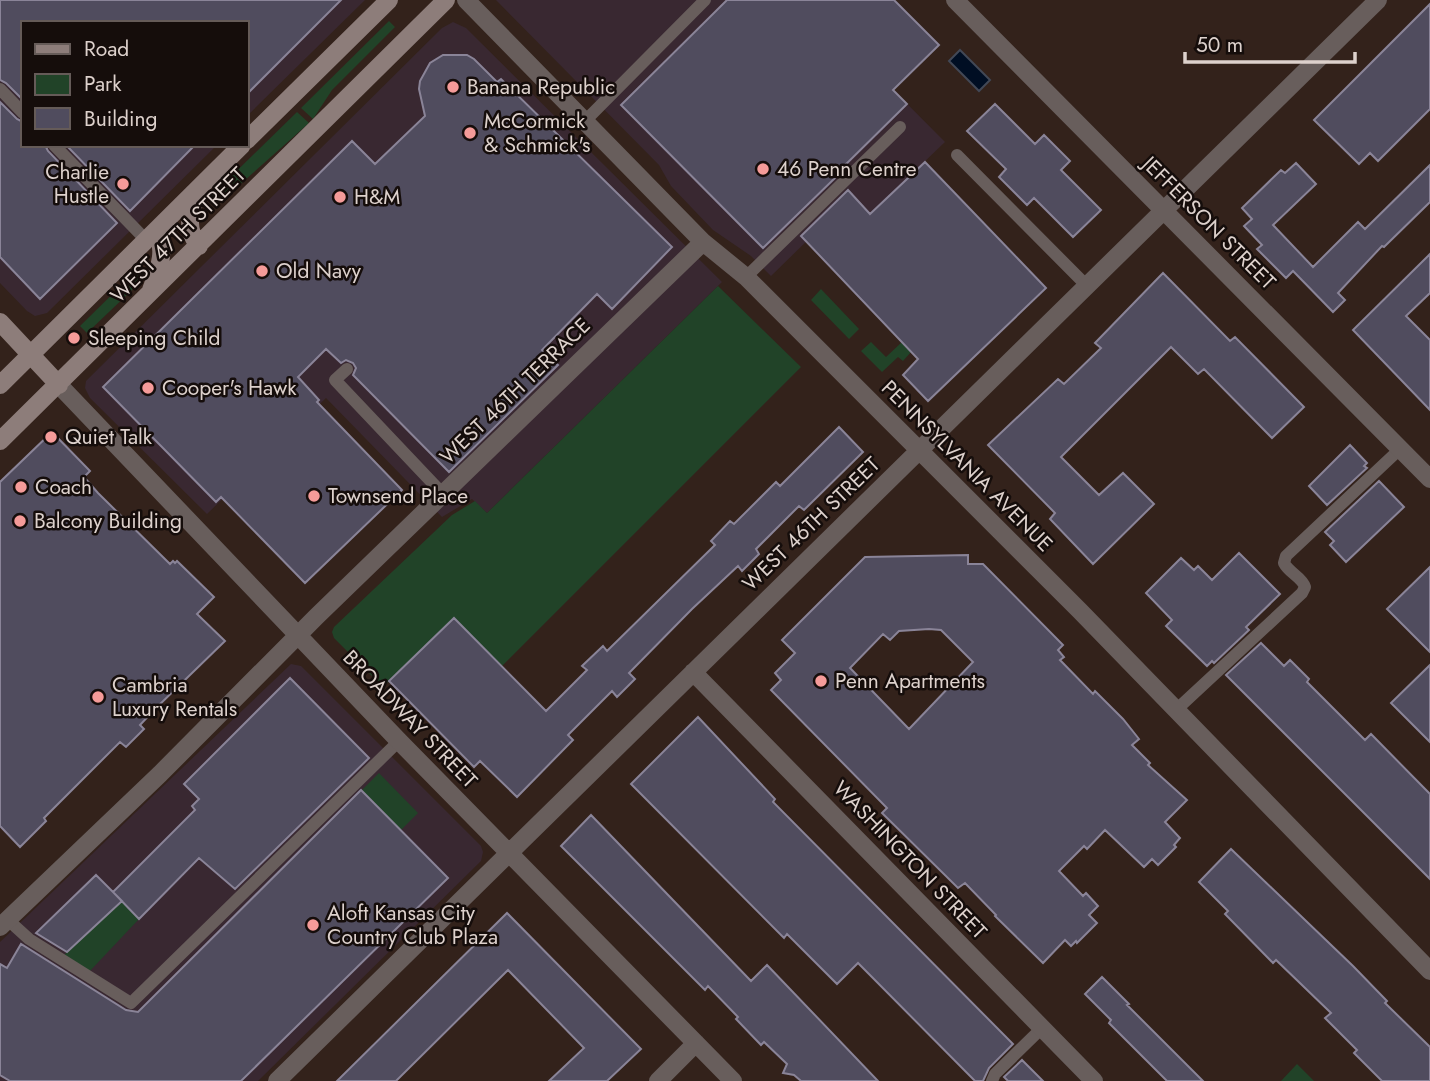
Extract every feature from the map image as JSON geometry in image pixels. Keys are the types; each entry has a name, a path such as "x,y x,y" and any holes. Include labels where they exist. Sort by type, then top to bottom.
{"main road":[{"name":"WEST 47TH STREET","path":"248,139 389,0"},
{"name":"WEST 47TH STREET","path":"0,441 446,0"},
{"name":"WEST 47TH STREET","path":"0,385 240,147"},
{"path":"199,246 191,234 190,212 205,181"},
{"path":"148,297 161,256 160,242 151,236"},
{"path":"0,322 59,385"}],"street":[{"name":"PENNSYLVANIA AVENUE","path":"466,0 703,242 746,277 919,450 1430,971"},
{"name":"JEFFERSON STREET","path":"955,0 1430,479"},
{"name":"WEST 46TH STREET","path":"277,1081 1378,0"},
{"name":"WEST 46TH TERRACE","path":"4,923 141,792 442,493 703,242"},
{"name":"BROADWAY STREET","path":"59,385 398,741 733,1081"},
{"name":"WASHINGTON STREET","path":"693,672 1094,1081"},
{"path":"658,1081 696,1043"}],"lane":[{"path":"585,121 705,0"},
{"path":"0,89 21,111"},
{"path":"746,277 900,127"},
{"path":"56,147 151,236"},
{"path":"957,155 1087,286"},
{"path":"347,369 335,380 442,493"},
{"path":"1176,710 1302,593 1304,582 1287,569 1283,563 1286,556 1400,449"},
{"path":"4,923 131,1003 398,741"},
{"path":"992,1081 995,1074 1042,1028"}],"shaded area":[{"path":"0,0 365,0 248,115 248,21 21,21 21,147 215,147 47,313 35,316 27,311 0,283"},
{"name":"46 Penn Centre","path":"496,0 804,0 945,142 870,214 853,196 771,276 751,256 713,230 671,186 659,165"},
{"path":"453,22 466,28 722,282 487,513 472,499 442,517 326,398 207,514 90,398 85,388 86,381 442,28"},
{"path":"291,664 301,666 481,846 481,861 258,1081 0,1081 0,942"}],"green space":[{"path":"389,21 395,27 332,90 313,119 301,108"},
{"path":"297,112 309,123 216,206 209,198"},
{"path":"138,269 142,274 132,290 87,333 80,326"},
{"path":"718,286 801,367 502,666 454,618 383,687 334,638 334,627 452,515 475,501 487,513"},
{"path":"821,289 859,329 849,339 811,300"},
{"path":"871,342 886,357 902,342 911,352 903,361 898,357 882,372 861,351"},
{"path":"379,773 418,813 401,830 362,790"},
{"path":"122,901 139,919 89,972 63,956"},
{"path":"1297,1064 1314,1081 1281,1081"}],"water":[{"path":"960,50 990,80 979,91 949,61"}],"building":[{"path":"0,0 341,0 248,93 248,21 21,21 21,98 0,80"},
{"name":"46 Penn Centre","path":"727,0 894,0 939,45 893,90 907,104 763,248 621,105"},
{"path":"1430,4 1430,109 1378,161 1370,153 1359,164 1314,120"},
{"path":"443,55 467,55 497,82 501,79 672,247 612,309 597,294 542,350 558,365 449,472 353,375 356,368 353,363 346,360 341,363 326,349 298,377 319,400 317,402 402,490 305,583 221,497 216,502 103,387 352,141 375,164 425,116 419,89 420,81 430,63"},
{"path":"0,102 21,121 21,147 46,147 117,223 40,299 0,257"},
{"path":"995,104 1035,144 1044,135 1070,161 1061,170 1101,210 1073,237 1034,198 1027,205 999,177 1006,169 967,131"},
{"path":"68,147 193,147 130,211"},
{"path":"925,162 1046,288 928,401 903,375 918,359 801,236 848,190 870,214"},
{"path":"1296,163 1316,184 1273,225 1313,267 1358,222 1365,229 1430,165 1430,202 1382,246 1338,293 1345,300 1333,312 1293,271 1286,278 1257,249 1262,245 1244,226 1252,219 1242,208 1281,170 1285,173"},
{"path":"1430,254 1430,293 1406,316 1430,340 1430,410 1353,330"},
{"path":"1163,273 1230,341 1235,337 1304,407 1272,438 1204,369 1198,374 1171,347 1061,457 1099,495 1123,473 1154,504 1093,564 1050,519 1055,513 988,445 1058,379 1064,384 1101,348 1095,343"},
{"path":"839,427 863,452 804,510 799,506 756,549 759,554 742,571 738,566 692,609 629,673 635,679 617,697 612,691 568,735 573,740 517,797 480,761 474,767 389,681 454,618 546,711 587,670 582,666 603,646 607,651 715,545 711,541 730,521 734,524 776,482 780,486"},
{"path":"52,432 90,471 84,477 98,493 170,564 177,561 214,597 197,614 225,641 140,725 144,729 126,747 120,742 44,818 46,821 20,847 0,826 0,482"},
{"path":"1350,445 1367,463 1364,466 1367,468 1327,505 1309,486"},
{"path":"1379,481 1404,507 1346,562 1330,545 1334,541 1325,532"},
{"path":"1239,553 1280,594 1246,627 1249,630 1214,663 1212,661 1207,666 1166,626 1172,620 1146,593 1181,558 1194,570 1198,566 1212,580"},
{"path":"968,555 968,564 983,564 1063,645 1058,650 1064,657 1060,660 1093,694 1095,691 1123,719 1139,739 1132,745 1150,763 1148,765 1187,800 1165,822 1180,838 1174,845 1176,847 1158,865 1152,859 1144,867 1105,830 1087,849 1084,846 1059,871 1083,896 1086,893 1098,906 1089,915 1097,923 1077,943 1076,941 1071,946 1065,940 1043,963 965,883 958,888 882,813 887,808 771,690 781,680 775,673 795,653 782,640 865,557","holes":["941,630 973,662 909,729 850,668 883,634 890,640 899,631"]},
{"path":"1430,567 1430,652 1387,609"},
{"path":"1261,643 1284,666 1290,660 1309,679 1307,682 1365,740 1371,734 1430,794 1430,879 1226,675"},
{"path":"1430,665 1430,742 1391,703"},
{"path":"290,678 369,758 235,889 199,858 139,919 113,892 195,810 192,806 199,799 184,784"},
{"path":"698,717 775,799 773,802 1013,1044 989,1068 983,1081 975,1081 858,963 837,984 787,934 784,938 631,784"},
{"path":"361,790 448,878 241,1081 10,1081 0,1075 0,964 7,968 21,944 126,1010 138,1012"},
{"path":"591,815 751,981 767,965 878,1081 801,1081 794,1075 783,1073 787,1064 764,1042 761,1045 708,986 705,990 561,846"},
{"path":"1231,849 1353,966 1387,1001 1385,1003 1430,1047 1430,1081 1382,1081 1354,1053 1357,1050 1325,1018 1331,1013 1276,960 1273,963 1225,914 1228,911 1199,882"},
{"path":"96,875 122,901 67,952 36,933"},
{"path":"507,913 641,1049 607,1081 549,1081 584,1048 508,970 396,1081 337,1081"},
{"path":"1102,977 1203,1081 1167,1081 1109,1023 1111,1020 1085,994"},
{"path":"1022,1060 1043,1081 1008,1081 1004,1077"}],"place":[{"name":"Banana Republic","path":"453,87"},
{"name":"McCormick & Schmick's","path":"470,133"},
{"name":"46 Penn Centre","path":"763,169"},
{"name":"Charlie Hustle","path":"123,184"},
{"name":"H&M","path":"340,197"},
{"name":"Old Navy","path":"262,271"},
{"name":"Sleeping Child","path":"74,338"},
{"name":"Cooper's Hawk","path":"148,388"},
{"name":"Quiet Talk","path":"51,437"},
{"name":"Coach","path":"21,487"},
{"name":"Townsend Place","path":"314,496"},
{"name":"Balcony Building","path":"20,521"},
{"name":"Penn Apartments","path":"821,681"},
{"name":"Cambria Luxury Rentals","path":"98,697"},
{"name":"Aloft Kansas City Country Club Plaza","path":"313,925"}]}
